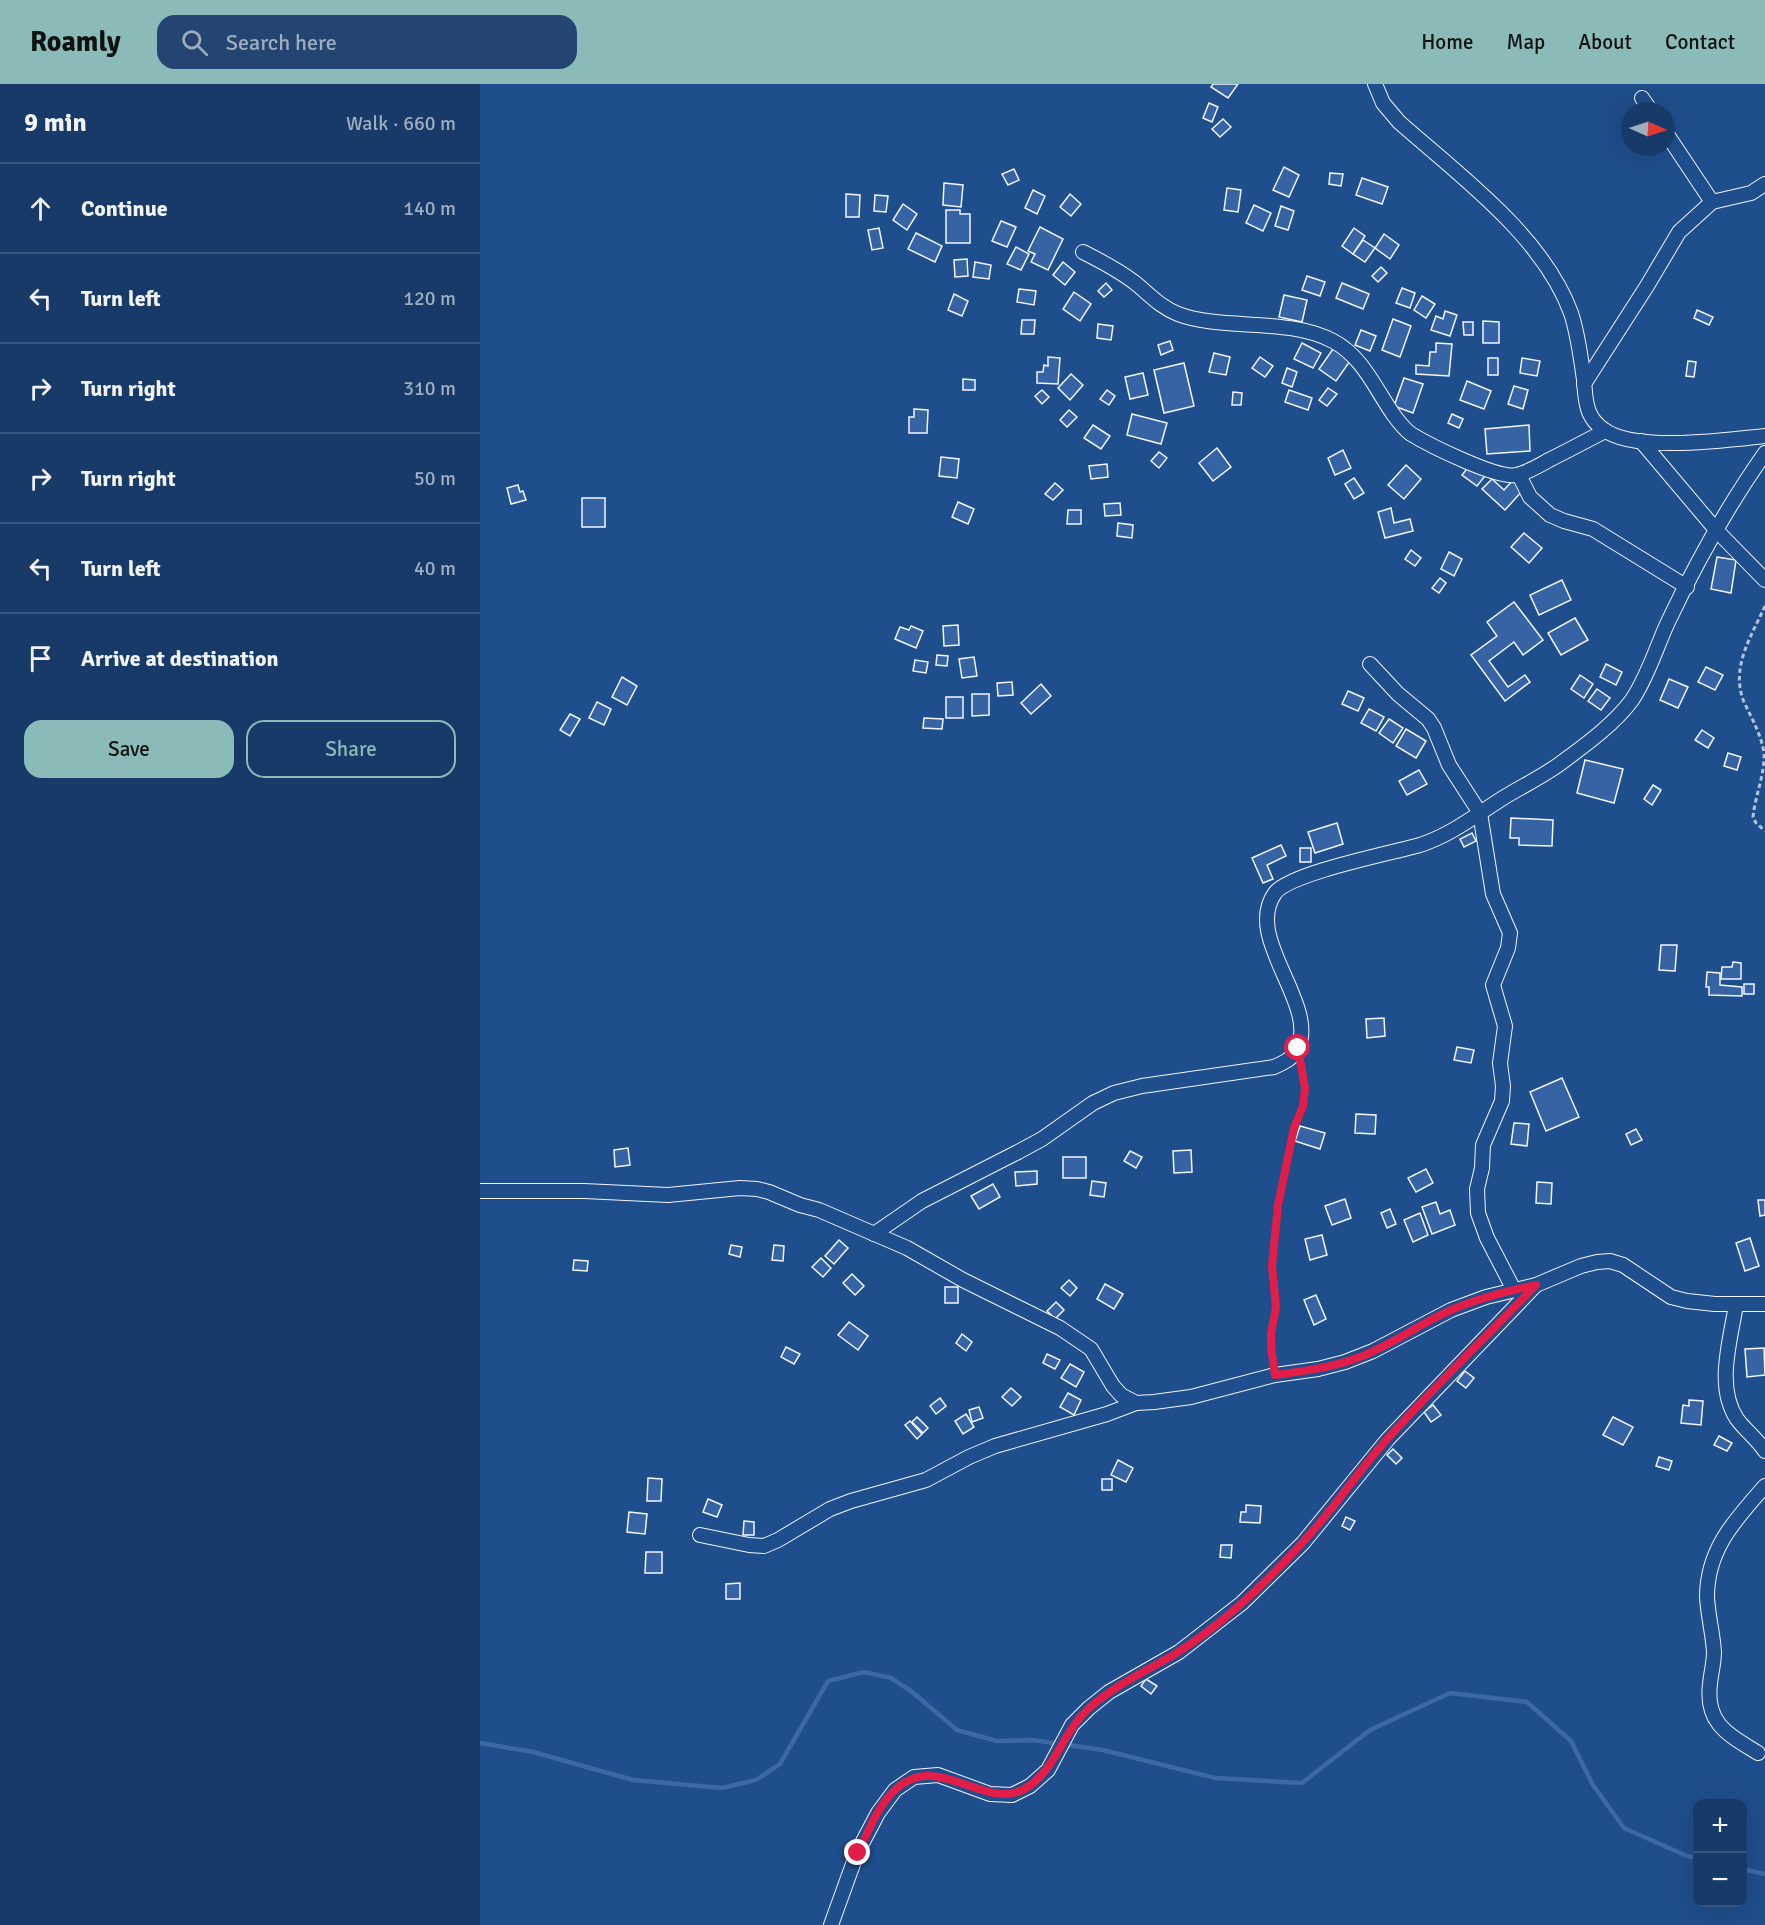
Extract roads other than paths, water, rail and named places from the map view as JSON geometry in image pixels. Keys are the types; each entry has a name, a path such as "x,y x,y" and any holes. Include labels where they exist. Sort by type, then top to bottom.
{"street":[{"path":"1375,84 1383,103 1399,122 1521,233 1545,266 1561,291 1571,315 1589,411 1595,422 1605,431 1617,437 1641,441 1710,442 1765,436"},
{"path":"1642,98 1645,102"},
{"path":"1675,147 1712,202"},
{"path":"1584,384 1679,232 1712,202 1751,193 1765,184"},
{"path":"1083,252 1112,267 1155,301 1177,314 1200,319 1272,326 1332,340 1356,359 1392,413 1409,433 1439,449 1499,475 1519,475 1605,431"},
{"path":"1641,441 1717,531 1765,580"},
{"path":"874,1233 922,1202 1042,1139 1093,1103 1114,1093 1142,1086 1274,1067 1288,1060 1298,1048 1301,1030 1298,1008 1269,934 1270,902 1277,890 1289,882 1323,870 1441,837 1546,774 1618,716 1631,701 1641,684 1668,621 1740,490 1765,453"},
{"path":"1519,475 1530,497 1550,516 1593,529 1687,587"},
{"path":"1370,664 1398,694 1428,719 1449,765 1479,813 1493,894 1508,926 1510,940 1508,948 1493,985 1504,1026 1500,1063 1503,1086 1498,1113 1483,1145 1482,1168 1476,1189 1478,1213 1487,1238 1514,1290"},
{"path":"480,1191 584,1191 668,1195 740,1188 757,1189 819,1210 907,1248 963,1280 1078,1339 1091,1349 1121,1395 1136,1403"},
{"path":"700,1535 764,1546 830,1509 926,1480 995,1446 1107,1414 1136,1403 1191,1397 1275,1375 1318,1369 1359,1358 1451,1310 1536,1285 1581,1266 1610,1261 1623,1265 1671,1297 1687,1301 1765,1304"},
{"path":"831,1925 858,1853 878,1813 895,1790 914,1777 938,1775 990,1794 1012,1795 1030,1786 1048,1770 1072,1725 1089,1708 1109,1692 1179,1652 1242,1603 1303,1543 1388,1439 1536,1285"},
{"path":"1736,1304 1726,1373 1726,1389 1737,1419 1765,1451"},
{"path":"1758,1753 1728,1735 1718,1726 1712,1714 1709,1687 1714,1656 1707,1596 1718,1546 1728,1530 1765,1486"}],"waterway":[{"path":"480,1743 533,1752 633,1780 722,1788 756,1780 780,1764 828,1681 864,1672 891,1678 911,1691 957,1730 997,1741 1032,1740 1103,1750 1215,1778 1302,1783 1370,1730 1450,1693 1527,1702 1571,1741 1593,1785 1624,1828 1693,1857"},
{"path":"1747,1870 1765,1874"}]}
